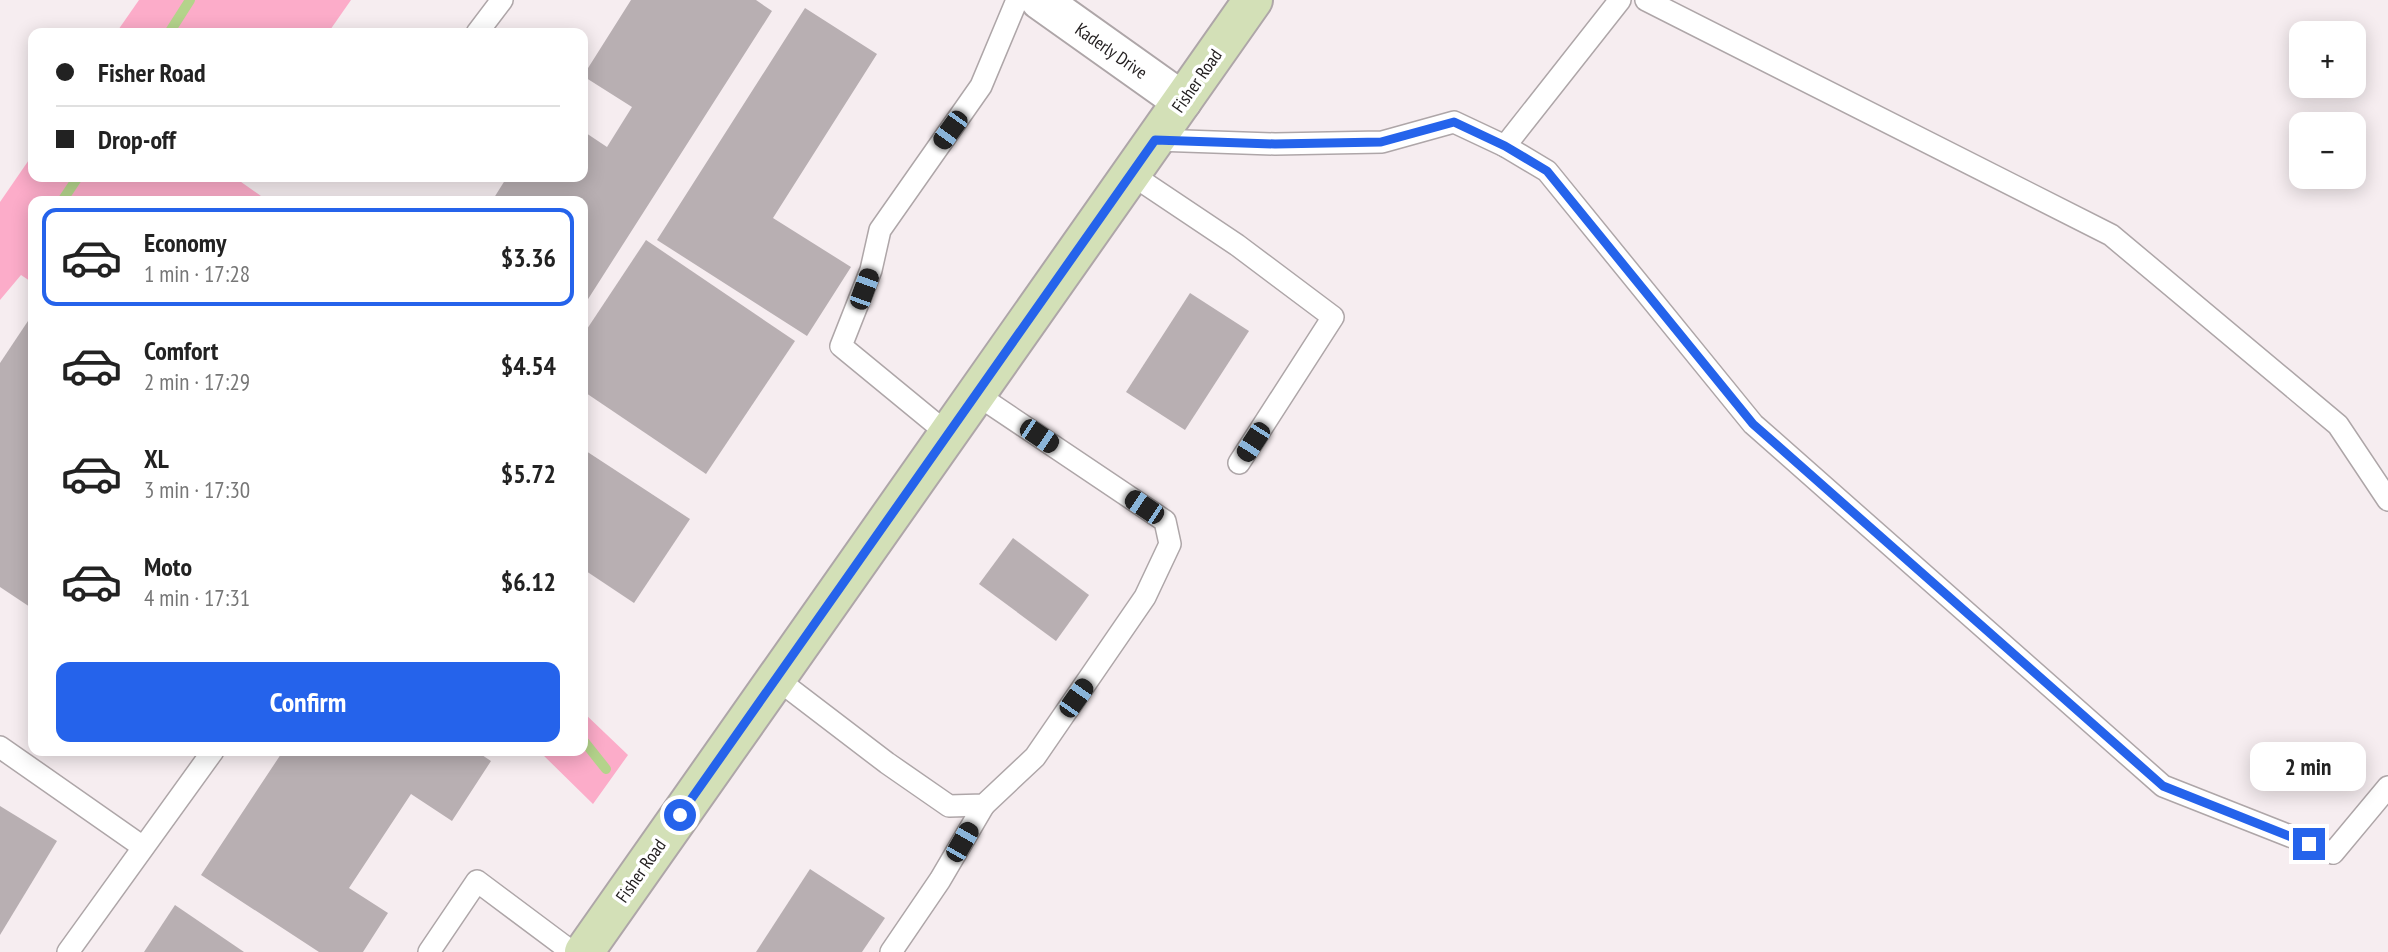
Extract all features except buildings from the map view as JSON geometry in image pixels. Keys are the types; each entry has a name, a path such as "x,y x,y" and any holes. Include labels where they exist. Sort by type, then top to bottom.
{"main road":[{"name":"Fisher Road","path":"584,952 1254,0"}],"street":[{"name":"Kaderly Drive","path":"1040,0 1182,102"}],"lane":[{"path":"481,28 502,0"},
{"path":"948,434 841,345 871,270 880,230 981,86 1017,0"},
{"path":"1505,146 1620,0"},
{"path":"1646,0 2111,235 2338,425 2388,500"},
{"path":"1155,140 1275,144 1381,142 1454,122 1505,146 1547,171 1753,424 2163,786 2333,853 2388,787"},
{"path":"1131,174 1237,245 1333,317 1239,463"},
{"path":"891,952 940,880 985,805 1035,757 1145,597 1170,544 1165,521 976,394"},
{"path":"776,679 949,806 985,805"},
{"path":"0,747 143,847"},
{"path":"68,952 208,756"},
{"path":"429,952 477,881 572,952"}],"shaded area":[{"path":"139,0 351,0 331,28 119,28"},
{"path":"28,161 28,182 241,182 261,196 28,196 28,280 21,275 0,300 0,202"},
{"path":"588,717 628,755 593,804 544,756 588,756"}],"waterway":[{"path":"172,28 190,0"},
{"path":"65,196 75,182"},
{"path":"588,746 606,769"}],"route":[{"path":"680,815 1155,140 1275,144 1381,142 1454,122 1505,146 1547,171 1753,424 2163,786 2309,844"}]}
